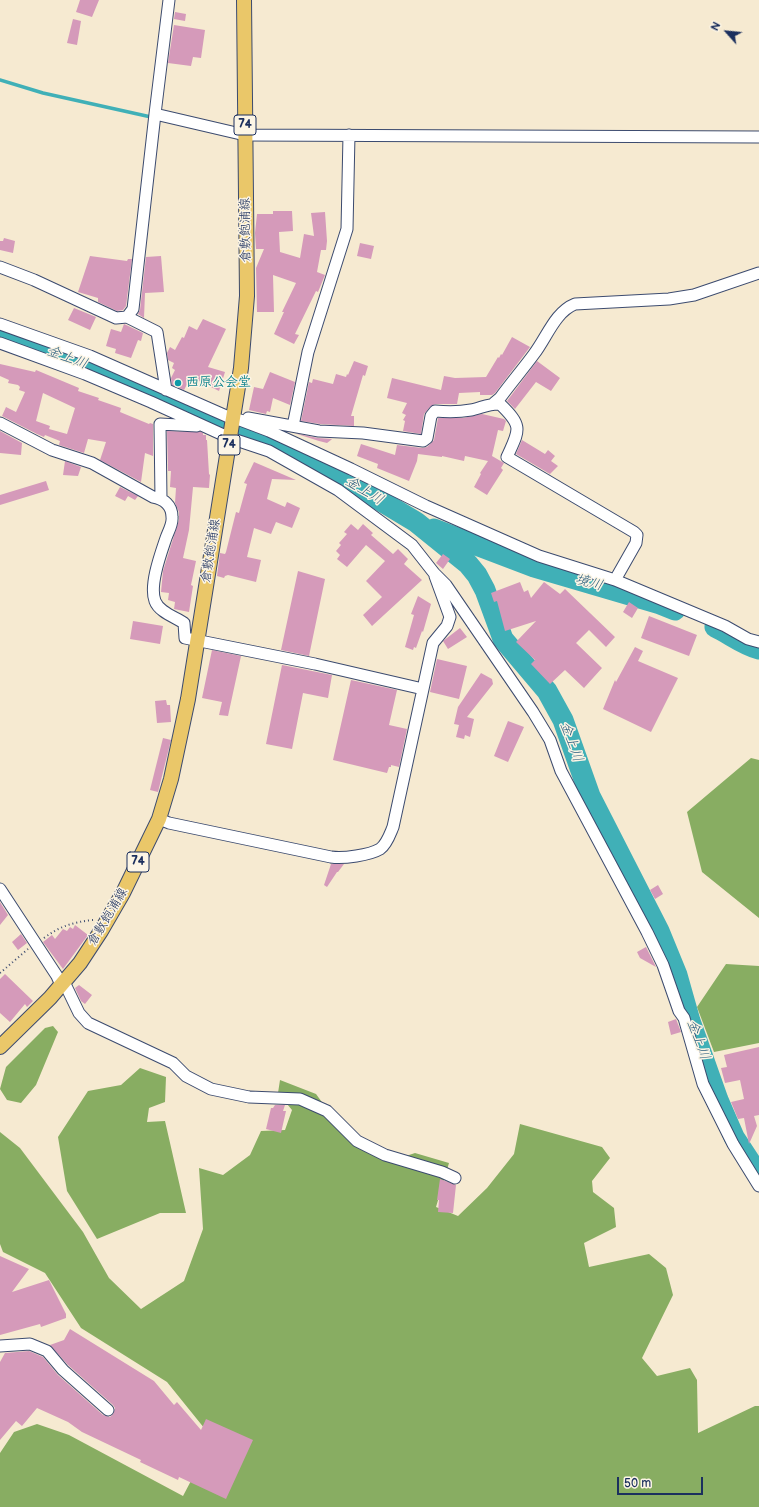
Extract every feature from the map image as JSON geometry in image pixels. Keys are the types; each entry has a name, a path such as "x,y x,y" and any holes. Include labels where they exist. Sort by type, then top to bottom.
{"main road":[{"name":"倉敷飽浦線","path":"0,1047 41,1007 80,963 123,893 159,819 171,780 188,699 230,438 237,420 247,296 244,0"}],"street":[{"path":"127,317 133,309 169,0"},
{"path":"155,114 245,135 759,137"},
{"path":"293,426 308,352 347,229 349,136"},
{"path":"0,267 34,280 116,318 127,317 157,332 166,390"},
{"path":"237,420 247,418 319,431 363,433 423,441 428,438 431,416 435,411 454,412 471,410 494,403 500,398 535,353 561,312 568,307 574,304 669,299 694,295 759,273"},
{"path":"0,324 90,356 351,469 426,506 539,556 615,580 725,626 748,640 759,642"},
{"path":"0,343 93,377 201,426 230,438 269,451 338,490 412,545 434,573 446,585 533,712 550,740 561,771 663,965 679,1011 684,1018 703,1084 733,1144 759,1186"},
{"path":"494,403 500,404 505,409 516,423 518,430 507,457 634,532 637,536 636,543 615,580"},
{"path":"0,423 52,450 92,463 153,497 162,498"},
{"path":"201,426 160,424 162,498 171,508 172,518 157,563 154,583 155,600 160,608 184,623 185,638 423,689"},
{"path":"159,819 169,823 340,858 353,857 380,849 386,843 393,827 433,643 447,626 450,617 434,573"},
{"path":"0,889 88,1023 173,1063 186,1076 211,1088 249,1097 300,1099 326,1111 357,1141 385,1156 442,1172 454,1178"},
{"path":"0,1346 30,1344 47,1351 62,1370 108,1410"}],"path":[{"path":"0,973 54,930 77,922 108,919"}],"green space":[{"path":"751,758 759,760 759,918 702,872 687,812"},
{"path":"726,964 759,966 759,1043 714,1052 697,1007"},
{"path":"53,1026 58,1032 36,1085 21,1103 7,1100 0,1089 6,1067 45,1028"},
{"path":"140,1068 166,1077 165,1102 149,1108 147,1122 165,1121 186,1213 160,1213 97,1239 67,1191 58,1137 88,1091 121,1085"},
{"path":"280,1080 316,1094 353,1145 388,1162 415,1153 449,1163 436,1207 458,1216 487,1188 514,1154 520,1124 602,1147 610,1158 592,1181 593,1192 614,1208 616,1227 584,1243 589,1267 649,1254 666,1268 673,1295 642,1358 657,1376 690,1368 697,1380 698,1433 755,1406 759,1406 759,1507 0,1507 0,1453 14,1432 37,1424 69,1435 183,1496 213,1439 167,1382 81,1328 45,1273 3,1252 0,1244 0,1132 20,1148 83,1232 109,1278 141,1309 184,1281 203,1229 199,1168 223,1175 250,1155 261,1131 285,1130 292,1110 278,1093"}],"building":[{"path":"80,0 99,0 92,17 76,12"},
{"path":"175,12 186,14 185,21 174,19"},
{"path":"73,19 81,21 77,45 67,43"},
{"path":"174,25 205,30 201,58 193,57 191,66 168,63"},
{"path":"273,211 292,211 293,231 279,232 280,252 300,258 304,234 314,236 311,213 325,212 327,241 326,250 321,250 317,272 325,275 318,292 316,291 295,334 299,335 294,344 274,334 284,312 282,312 296,283 273,275 274,312 257,312 256,268 264,249 256,249 255,233 257,214 273,214"},
{"path":"4,238 15,241 13,253 0,250 0,241 3,241"},
{"path":"360,243 374,246 371,259 357,256"},
{"path":"90,256 127,261 128,259 132,259 126,306 123,310 117,311 98,302 98,298 78,292"},
{"path":"161,256 164,292 145,293 144,318 138,314 140,310 146,257"},
{"path":"74,308 96,317 90,330 68,320"},
{"path":"203,319 226,329 208,367 225,372 219,391 191,377 184,390 172,385 171,378 175,370 172,368 174,363 168,360 167,353 170,347 175,350 182,337 184,338 189,326 197,330"},
{"path":"124,324 143,333 141,341 138,340 131,358 115,353 116,349 106,346 111,329 121,332"},
{"path":"512,337 530,347 495,393 492,395 480,395 480,392 459,393 457,404 435,404 430,407 424,414 421,434 403,431 405,421 403,420 406,415 402,413 407,403 387,398 392,378 441,390 444,376 455,378 486,377 498,357 499,358 501,354 502,355"},
{"path":"354,361 368,366 365,376 363,375 351,416 354,416 354,426 320,424 301,421 309,382 312,383 313,379 333,384 336,374 346,377 347,374 348,375"},
{"path":"537,361 560,378 551,391 536,382 515,409 507,401"},
{"path":"0,364 35,372 36,370 79,388 78,391 99,398 98,400 121,408 120,412 149,424 153,424 153,456 145,453 141,482 100,460 106,442 88,439 84,453 59,445 60,441 45,435 44,437 37,434 2,416 6,407 16,412 25,392 19,390 20,387 18,385 8,383 9,380 0,376","holes":["43,393 75,408 67,434 49,429 50,426 36,421"]},
{"path":"270,372 295,382 290,405 273,398 270,412 267,411 266,414 249,410 254,387 263,389"},
{"path":"482,414 504,419 506,421 503,431 498,430 492,456 504,463 501,468 503,470 487,495 474,487 481,474 480,473 488,461 465,456 464,461 442,456 418,454 417,461 409,481 377,468 378,464 357,456 361,444 395,455 397,445 422,448 427,447 434,440 438,418 463,418"},
{"path":"0,431 22,443 21,455 0,453"},
{"path":"167,431 201,432 203,435 206,435 207,440 210,475 209,488 193,487 189,530 183,558 196,561 191,585 193,586 189,612 174,609 175,602 168,600 169,593 161,592 163,571 179,520 179,512 175,503 176,488 170,487 171,471 168,471"},
{"path":"294,433 318,438 332,439 327,443"},
{"path":"522,440 545,454 548,450 555,456 551,461 558,466 550,474 516,454"},
{"path":"65,461 81,467 78,476 63,475"},
{"path":"254,462 296,480 272,479 267,499 285,507 287,502 300,508 292,528 276,522 271,534 254,528 247,557 261,560 256,582 228,575 224,578 217,576 220,553 225,554 226,552 236,512 239,513 247,484 244,483"},
{"path":"46,481 49,490 0,505 0,495"},
{"path":"120,487 138,496 135,500 128,496 125,501 115,496"},
{"path":"351,524 358,530 363,524 373,533 371,535 393,554 398,549 408,559 404,564 422,580 372,626 363,615 382,597 366,581 385,561 366,545 347,567 337,559 340,555 336,551 341,545 339,543 347,534 344,532"},
{"path":"443,554 450,559 443,569 436,563"},
{"path":"298,571 325,579 309,656 281,650"},
{"path":"520,582 524,592 528,590 531,598 544,582 560,594 565,589 615,637 606,647 589,630 576,643 602,668 584,688 565,670 550,684 531,664 535,660 516,642 536,621 505,631 497,601 494,602 491,593"},
{"path":"418,596 431,604 423,632 422,631 416,648 414,647 413,650 405,647 414,615 411,614"},
{"path":"629,602 638,608 632,618 623,612"},
{"path":"649,616 697,635 689,656 641,638"},
{"path":"133,621 163,626 160,644 130,639"},
{"path":"460,628 467,637 448,649 443,641"},
{"path":"635,647 643,651 638,661 678,678 651,732 603,709 615,680 616,682"},
{"path":"212,650 241,656 228,716 219,715 222,702 202,698"},
{"path":"437,659 467,666 459,699 430,692"},
{"path":"282,665 332,675 328,698 303,693 292,749 266,744"},
{"path":"481,673 492,679 493,684 467,717 474,719 470,737 465,735 464,739 456,737 459,725 454,724 458,707"},
{"path":"351,680 397,690 389,725 407,729 399,767 391,765 387,773 333,760"},
{"path":"166,700 167,705 170,705 171,722 157,723 155,701"},
{"path":"508,721 524,727 508,762 494,756"},
{"path":"163,738 171,740 158,792 150,790"},
{"path":"331,864 344,864 327,887 324,885"},
{"path":"658,885 663,894 655,899 650,890"},
{"path":"0,902 8,915 0,925"},
{"path":"75,925 88,935 63,969 43,942 52,935 55,939 63,929 67,931 70,927 73,929"},
{"path":"21,934 27,943 18,950 12,942"},
{"path":"646,947 656,967 640,958 637,952"},
{"path":"5,974 33,1001 27,1007 25,1004 10,1022 0,1013 0,979"},
{"path":"79,985 92,995 85,1004 81,1001 75,988"},
{"path":"676,1019 681,1032 671,1035 668,1022"},
{"path":"759,1047 759,1115 754,1116 757,1126 749,1144 744,1118 738,1119 731,1102 744,1099 740,1080 725,1083 721,1068 727,1067 724,1055"},
{"path":"275,1105 285,1105 283,1111 286,1111 281,1133 266,1129 271,1108"},
{"path":"440,1179 456,1185 453,1213 438,1212 439,1200 437,1200"},
{"path":"0,1256 29,1269 12,1292 49,1280 66,1314 66,1318 41,1327 40,1324 0,1335"},
{"path":"70,1329 154,1381 174,1405 177,1402 201,1430 206,1419 253,1440 226,1499 179,1477 178,1480 140,1462 141,1460 82,1432 68,1422 37,1408 22,1426 16,1421 0,1440 0,1362 5,1353 29,1351 43,1357 58,1375 103,1415 110,1417 113,1414 115,1408 113,1405 68,1365 50,1345 64,1340"}],"waterway":[{"path":"0,80 43,93 151,117"},
{"name":"金上川","path":"0,334 90,366 153,393 220,425"},
{"name":"金上川","path":"240,432 268,442 346,480 416,522 468,564 477,575 485,590 503,639 547,691 563,720 590,796 659,931 677,975 690,1021 718,1100 734,1137 759,1175"},
{"name":"境川","path":"434,529 534,567 660,604 675,610"},
{"name":"境川","path":"715,627 742,642 759,649"}],"place":[{"name":"西原公会堂","path":"178,383"}]}
